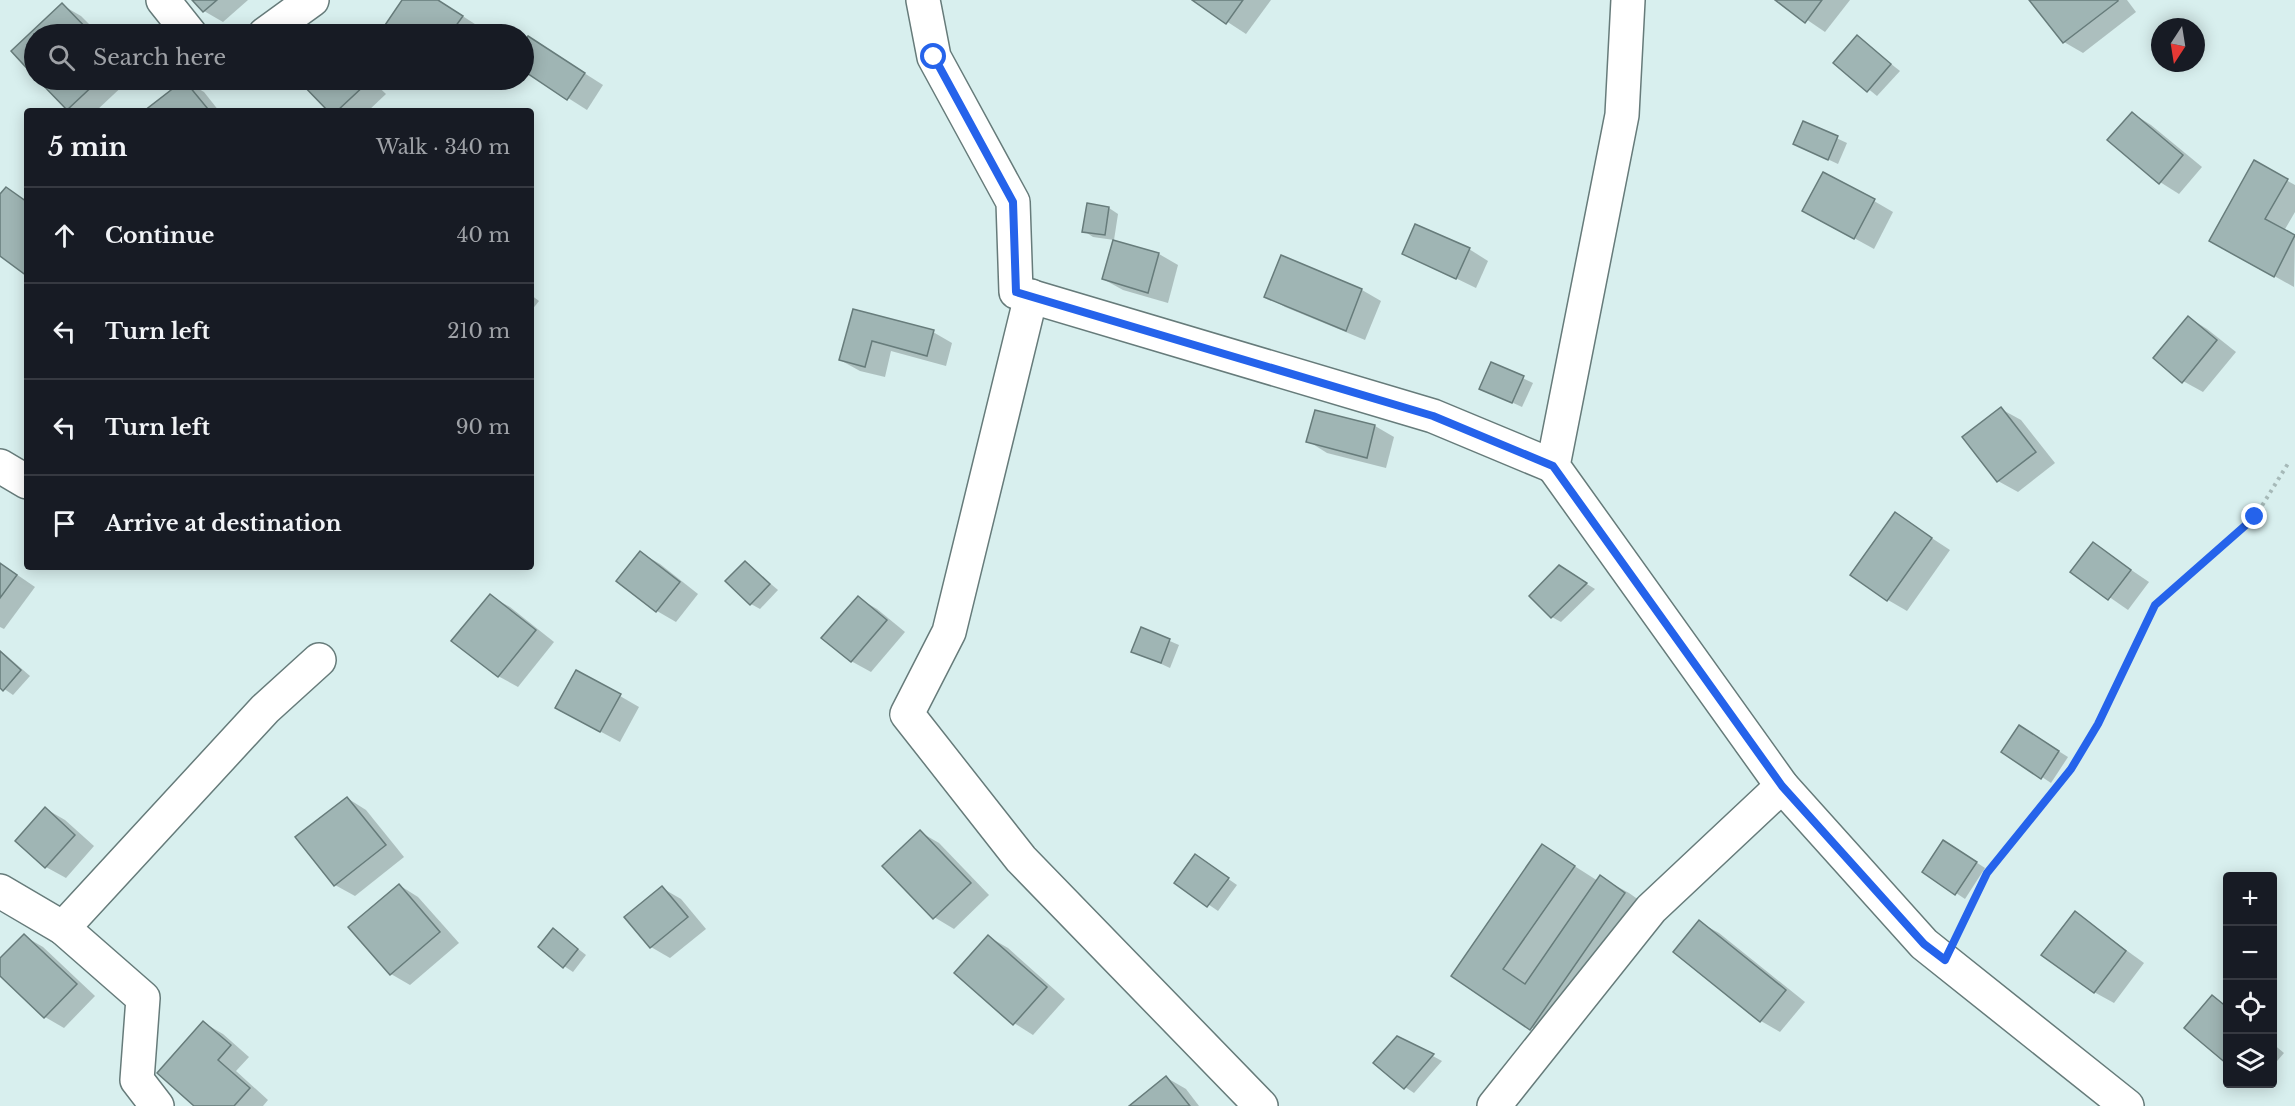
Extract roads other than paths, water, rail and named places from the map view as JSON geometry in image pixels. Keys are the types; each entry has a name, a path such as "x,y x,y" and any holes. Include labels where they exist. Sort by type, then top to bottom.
{"street":[{"path":"163,0 182,24"},
{"path":"279,24 312,0"},
{"path":"931,0 923,0 934,57 1013,202 1016,292 1433,416 1553,466 1782,786 1924,944 2127,1106"},
{"path":"1553,466 1622,115 1628,0"},
{"path":"1031,296 949,632 907,714 1021,859 1261,1106"},
{"path":"0,466 24,480"},
{"path":"63,928 265,709 319,660"},
{"path":"1494,1106 1651,909 1782,786"},
{"path":"0,891 63,928 143,998 137,1080 157,1106"}]}
